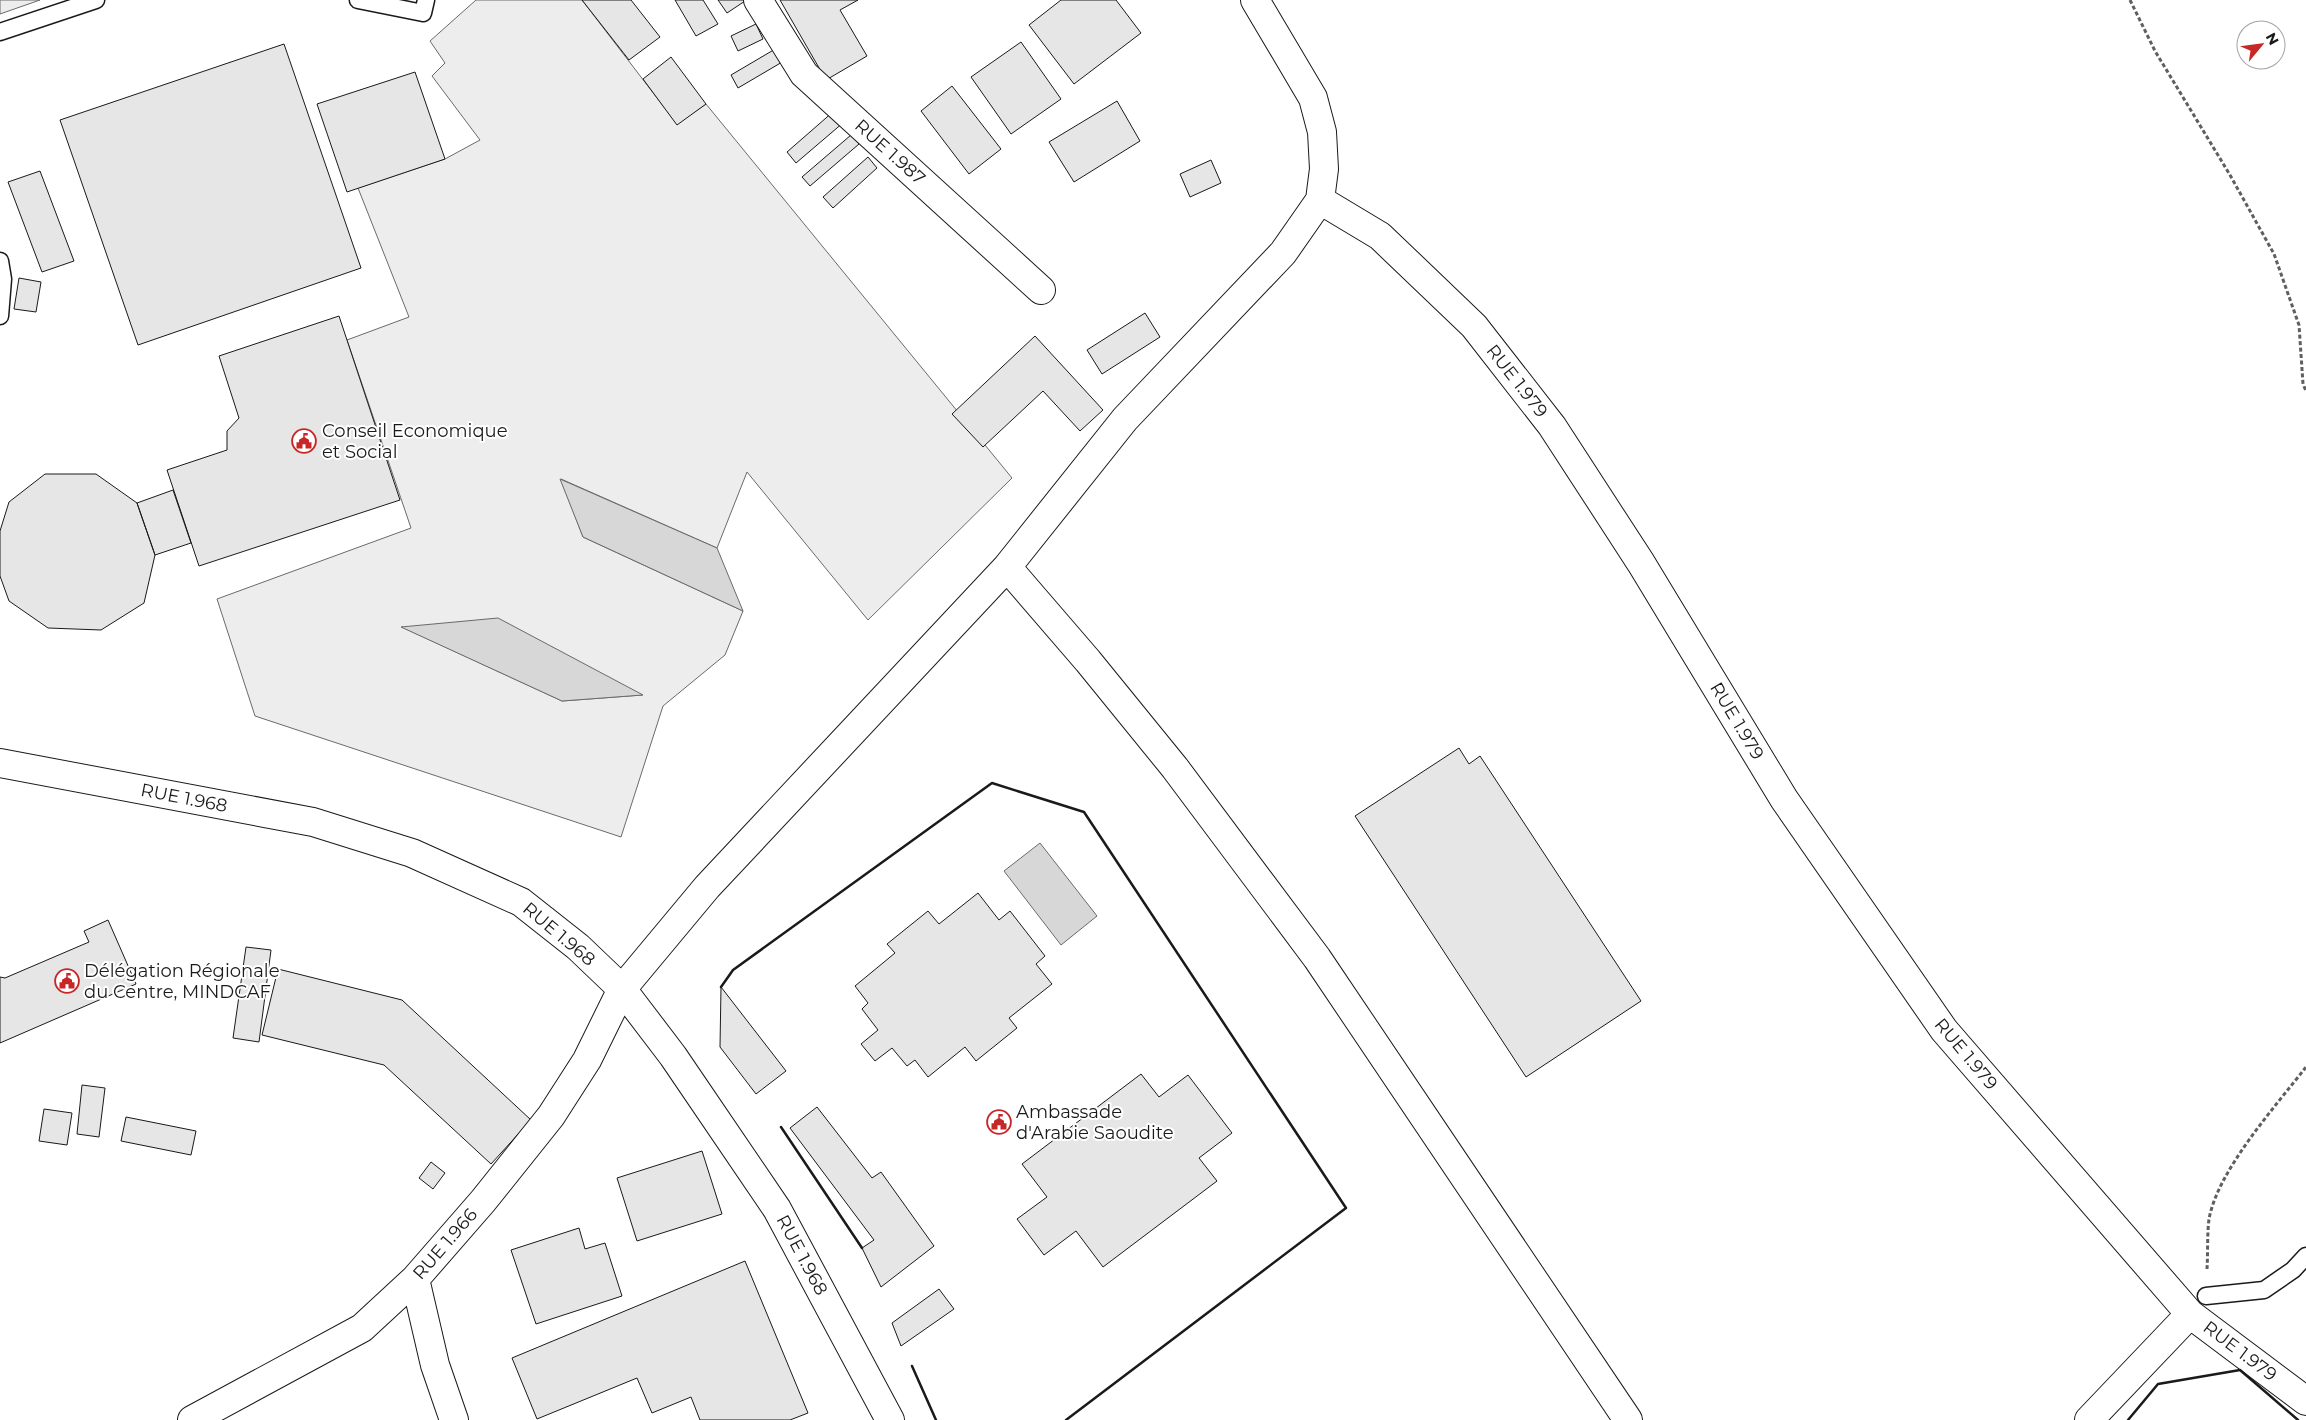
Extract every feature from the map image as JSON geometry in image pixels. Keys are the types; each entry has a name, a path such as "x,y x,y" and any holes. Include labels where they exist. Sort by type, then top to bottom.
{"street":[{"name":"RUE 1.987","path":"758,0 804,74 1040,290"},
{"path":"1255,0 1297,67 1313,98 1322,132 1324,170 1320,200"},
{"name":"RUE 1.966","path":"192,1420 362,1328 415,1279 483,1201 551,1116 587,1060 622,988 706,887 1007,567 1126,419 1283,252 1320,200"},
{"name":"RUE 1.979","path":"1320,200 1380,236 1474,326 1552,426 1641,563 1784,799 1944,1030 2198,1305 2306,1401"},
{"path":"1007,567 1088,661 1169,761 1317,958 1628,1420"},
{"name":"RUE 1.968","path":"0,763 313,822 412,853 521,902 578,947 622,988 673,1056 777,1209 890,1420"},
{"path":"415,1279 435,1365 454,1420"},
{"path":"2088,1420 2198,1305"}],"lane":[{"path":"0,32 96,0"},
{"path":"358,0 423,13 426,0"},
{"path":"0,261 4,279 0,316"},
{"path":"2198,1305 2264,1290 2293,1270 2306,1256"}],"path":[{"path":"2130,0 2155,51 2230,175 2274,254 2299,325 2303,384 2306,391"},
{"path":"2198,1305 2209,1219 2219,1188 2252,1138 2306,1067"}],"shaded area":[{"path":"0,0 40,0 0,14"},
{"path":"476,0 582,0 677,124 706,104 1012,478 868,620 747,472 717,548 561,479 583,537 743,611 725,655 663,706 621,837 255,716 217,599 411,528 347,340 409,317 358,188 445,159 480,140 432,76 445,63 430,41","holes":["402,627 642,695 562,701"]},
{"path":"560,479 717,548 743,611 583,537"},
{"path":"498,618 643,695 562,701 401,627"},
{"path":"1040,843 1097,916 1061,945 1004,871"}],"building":[{"path":"582,0 631,0 660,37 629,60"},
{"path":"675,0 703,0 718,24 696,36"},
{"path":"718,0 745,0 745,1 727,13"},
{"path":"780,0 858,0 840,10 867,56 826,80"},
{"path":"1061,0 1116,0 1141,33 1074,84 1029,25"},
{"path":"756,24 763,39 738,51 731,36"},
{"path":"1021,42 1061,99 1011,134 971,77"},
{"path":"284,44 361,268 138,345 60,120"},
{"path":"782,45 789,58 738,88 731,75"},
{"path":"671,57 706,104 677,125 643,79"},
{"path":"415,72 445,159 347,192 317,104"},
{"path":"952,86 1001,149 969,174 921,111"},
{"path":"1117,101 1140,141 1074,182 1049,142"},
{"path":"834,111 844,122 796,163 787,152"},
{"path":"851,135 859,144 810,186 802,177"},
{"path":"868,157 877,168 833,208 823,197"},
{"path":"1211,160 1221,183 1190,197 1180,174"},
{"path":"40,171 74,261 42,272 8,182"},
{"path":"19,278 41,282 36,312 14,309"},
{"path":"1145,313 1160,337 1102,374 1087,350"},
{"name":"Conseil Economique et Social","path":"339,316 400,500 199,566 167,470 227,450 227,431 239,418 219,356"},
{"path":"1035,336 1103,410 1080,431 1043,391 983,447 952,414"},
{"path":"45,474 96,474 137,503 155,555 144,603 101,630 48,628 9,601 0,576 0,531 9,502"},
{"path":"173,490 191,543 155,555 137,503"},
{"path":"1459,748 1469,764 1480,756 1641,1001 1526,1077 1355,816"},
{"path":"978,893 999,920 1010,911 1045,956 1036,964 1052,984 1009,1018 1017,1028 976,1061 965,1047 928,1077 915,1060 907,1066 892,1048 875,1061 861,1044 878,1030 862,1009 868,1003 855,986 895,953 887,944 928,911 939,924"},
{"name":"Délégation Régionale du Centre, MINDCAF","path":"108,920 136,984 0,1043 0,977 5,978 89,942 84,931"},
{"path":"246,947 271,950 259,1042 233,1038"},
{"path":"278,969 402,1000 531,1120 491,1164 384,1065 262,1035"},
{"path":"721,987 786,1071 756,1094 720,1047"},
{"path":"1141,1074 1159,1097 1188,1075 1232,1133 1199,1158 1217,1181 1103,1267 1076,1231 1044,1255 1017,1219 1047,1197 1022,1164"},
{"path":"82,1085 105,1088 99,1137 77,1134"},
{"path":"817,1107 872,1178 881,1172 934,1246 881,1287 862,1248 874,1240 790,1128"},
{"path":"44,1109 72,1113 67,1145 39,1141"},
{"path":"126,1117 196,1131 191,1155 121,1141"},
{"path":"702,1151 722,1214 637,1241 617,1178"},
{"path":"431,1162 445,1173 433,1189 419,1178"},
{"path":"579,1228 585,1249 605,1243 622,1296 536,1324 511,1250"},
{"path":"745,1261 808,1413 790,1420 700,1420 691,1397 652,1413 637,1378 537,1419 512,1358"},
{"path":"939,1289 954,1309 901,1346 892,1323"}],"wall":[{"path":"721,987 733,970 992,783 1084,812 1346,1208 1066,1420"},
{"path":"781,1127 862,1248"},
{"path":"912,1366 936,1420"},
{"path":"2128,1420 2158,1384 2240,1370 2298,1420"}],"place":[{"name":"Conseil Economique et Social","path":"304,441"},
{"name":"Délégation Régionale du Centre, MINDCAF","path":"67,981"},
{"name":"Ambassade d'Arabie Saoudite","path":"999,1122"}]}
